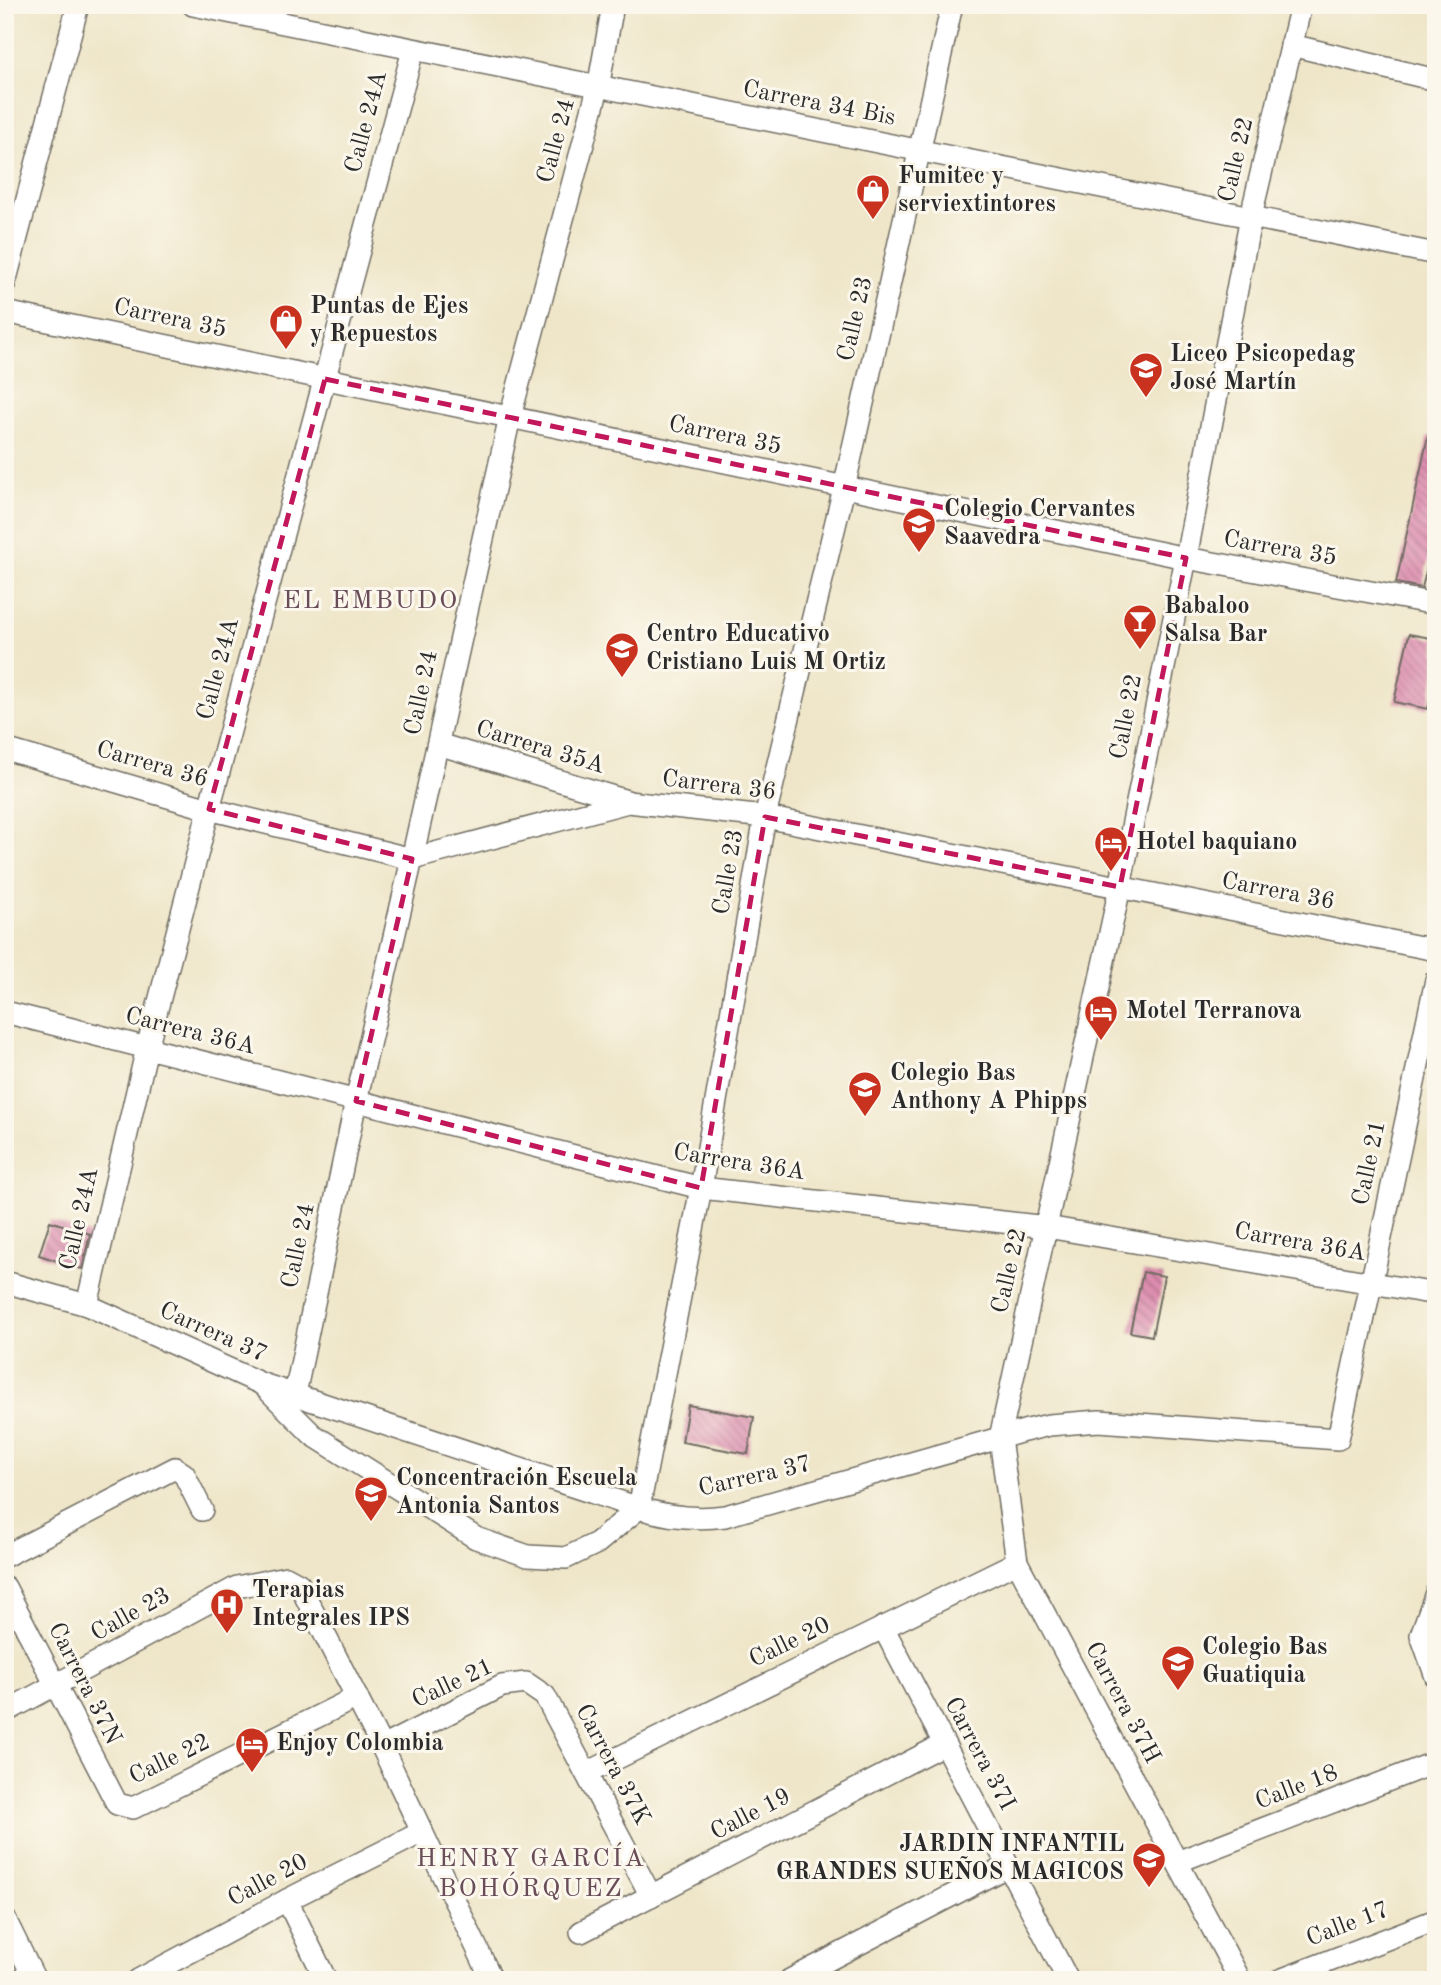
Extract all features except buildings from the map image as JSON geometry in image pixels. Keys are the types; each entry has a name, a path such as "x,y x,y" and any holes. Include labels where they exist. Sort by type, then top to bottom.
{"street":[{"path":"5,283 78,5"},
{"name":"Carrera 34 Bis","path":"193,5 1436,254"},
{"name":"Calle 24","path":"295,1394 356,1101 510,417 598,88 612,5"},
{"name":"Calle 23","path":"639,1508 701,1188 765,817 844,488 952,5"},
{"name":"Calle 22","path":"999,1438 1120,887 1251,216 1301,5"},
{"path":"1291,46 1436,80"},
{"name":"Calle 24A","path":"87,1305 147,1048 209,809 413,50"},
{"name":"Carrera 35","path":"5,312 1186,558 1436,604"},
{"name":"Carrera 35A","path":"438,744 628,802"},
{"name":"Carrera 36","path":"5,749 209,809 412,859 628,802 765,817 1436,950"},
{"name":"Calle 21","path":"1338,1439 1436,980"},
{"name":"Carrera 36A","path":"5,1012 701,1188 1047,1227 1436,1294"},
{"name":"Carrera 37","path":"5,1283 87,1305 262,1384 672,1517 707,1519 725,1516 1049,1425 1100,1421 1338,1439"},
{"path":"262,1384 313,1435 476,1538 528,1556 566,1558 597,1543 639,1508"},
{"name":"Carrera 37H","path":"999,1438 1017,1562 1240,1980"},
{"path":"5,1556 175,1468 184,1474 202,1510"},
{"name":"Calle 20","path":"587,1773 1017,1562"},
{"name":"Calle 23","path":"5,1712 237,1587 286,1577 299,1584 357,1697"},
{"name":"Carrera 37N","path":"5,1587 117,1804"},
{"path":"1436,1594 1421,1635 1436,1677"},
{"name":"Carrera 37I","path":"883,1627 1068,1980"},
{"name":"Calle 21","path":"382,1747 502,1686 526,1684 545,1696"},
{"name":"Carrera 37K","path":"545,1696 651,1896"},
{"path":"357,1697 492,1980"},
{"name":"Calle 22","path":"117,1804 133,1808 357,1697"},
{"name":"Calle 19","path":"581,1932 944,1744"},
{"name":"Calle 18","path":"1177,1862 1436,1762"},
{"name":"Calle 20","path":"138,1980 422,1832"},
{"path":"790,1980 1008,1866"},
{"path":"287,1900 326,1980"},
{"path":"5,1919 35,1980"},
{"name":"Calle 17","path":"1280,1980 1436,1920"}],"highlighted area":[{"path":"325,379 1186,558 1120,887 765,817 701,1188 356,1101 412,859 209,809"}],"place":[{"name":"Fumitec y serviextintores","path":"873,221"},
{"name":"Puntas de Ejes y Repuestos","path":"286,351"},
{"name":"Liceo Psicopedag José Martín","path":"1146,399"},
{"name":"Colegio Cervantes Saavedra","path":"919,554"},
{"name":"Babaloo Salsa Bar","path":"1140,651"},
{"name":"Centro Educativo Cristiano Luis M Ortiz","path":"622,679"},
{"name":"Hotel baquiano","path":"1111,873"},
{"name":"Motel Terranova","path":"1101,1042"},
{"name":"Colegio Bas Anthony A Phipps","path":"865,1118"},
{"name":"Concentración Escuela Antonia Santos","path":"371,1523"},
{"name":"Terapias Integrales IPS","path":"227,1635"},
{"name":"Colegio Bas Guatiquia","path":"1178,1692"},
{"name":"Enjoy Colombia","path":"252,1774"},
{"name":"JARDIN INFANTIL GRANDES SUEÑOS MAGICOS","path":"1149,1889"}],"district":[{"name":"EL EMBUDO","path":"371,601"},
{"name":"HENRY GARCÍA BOHÓRQUEZ","path":"531,1874"}]}
